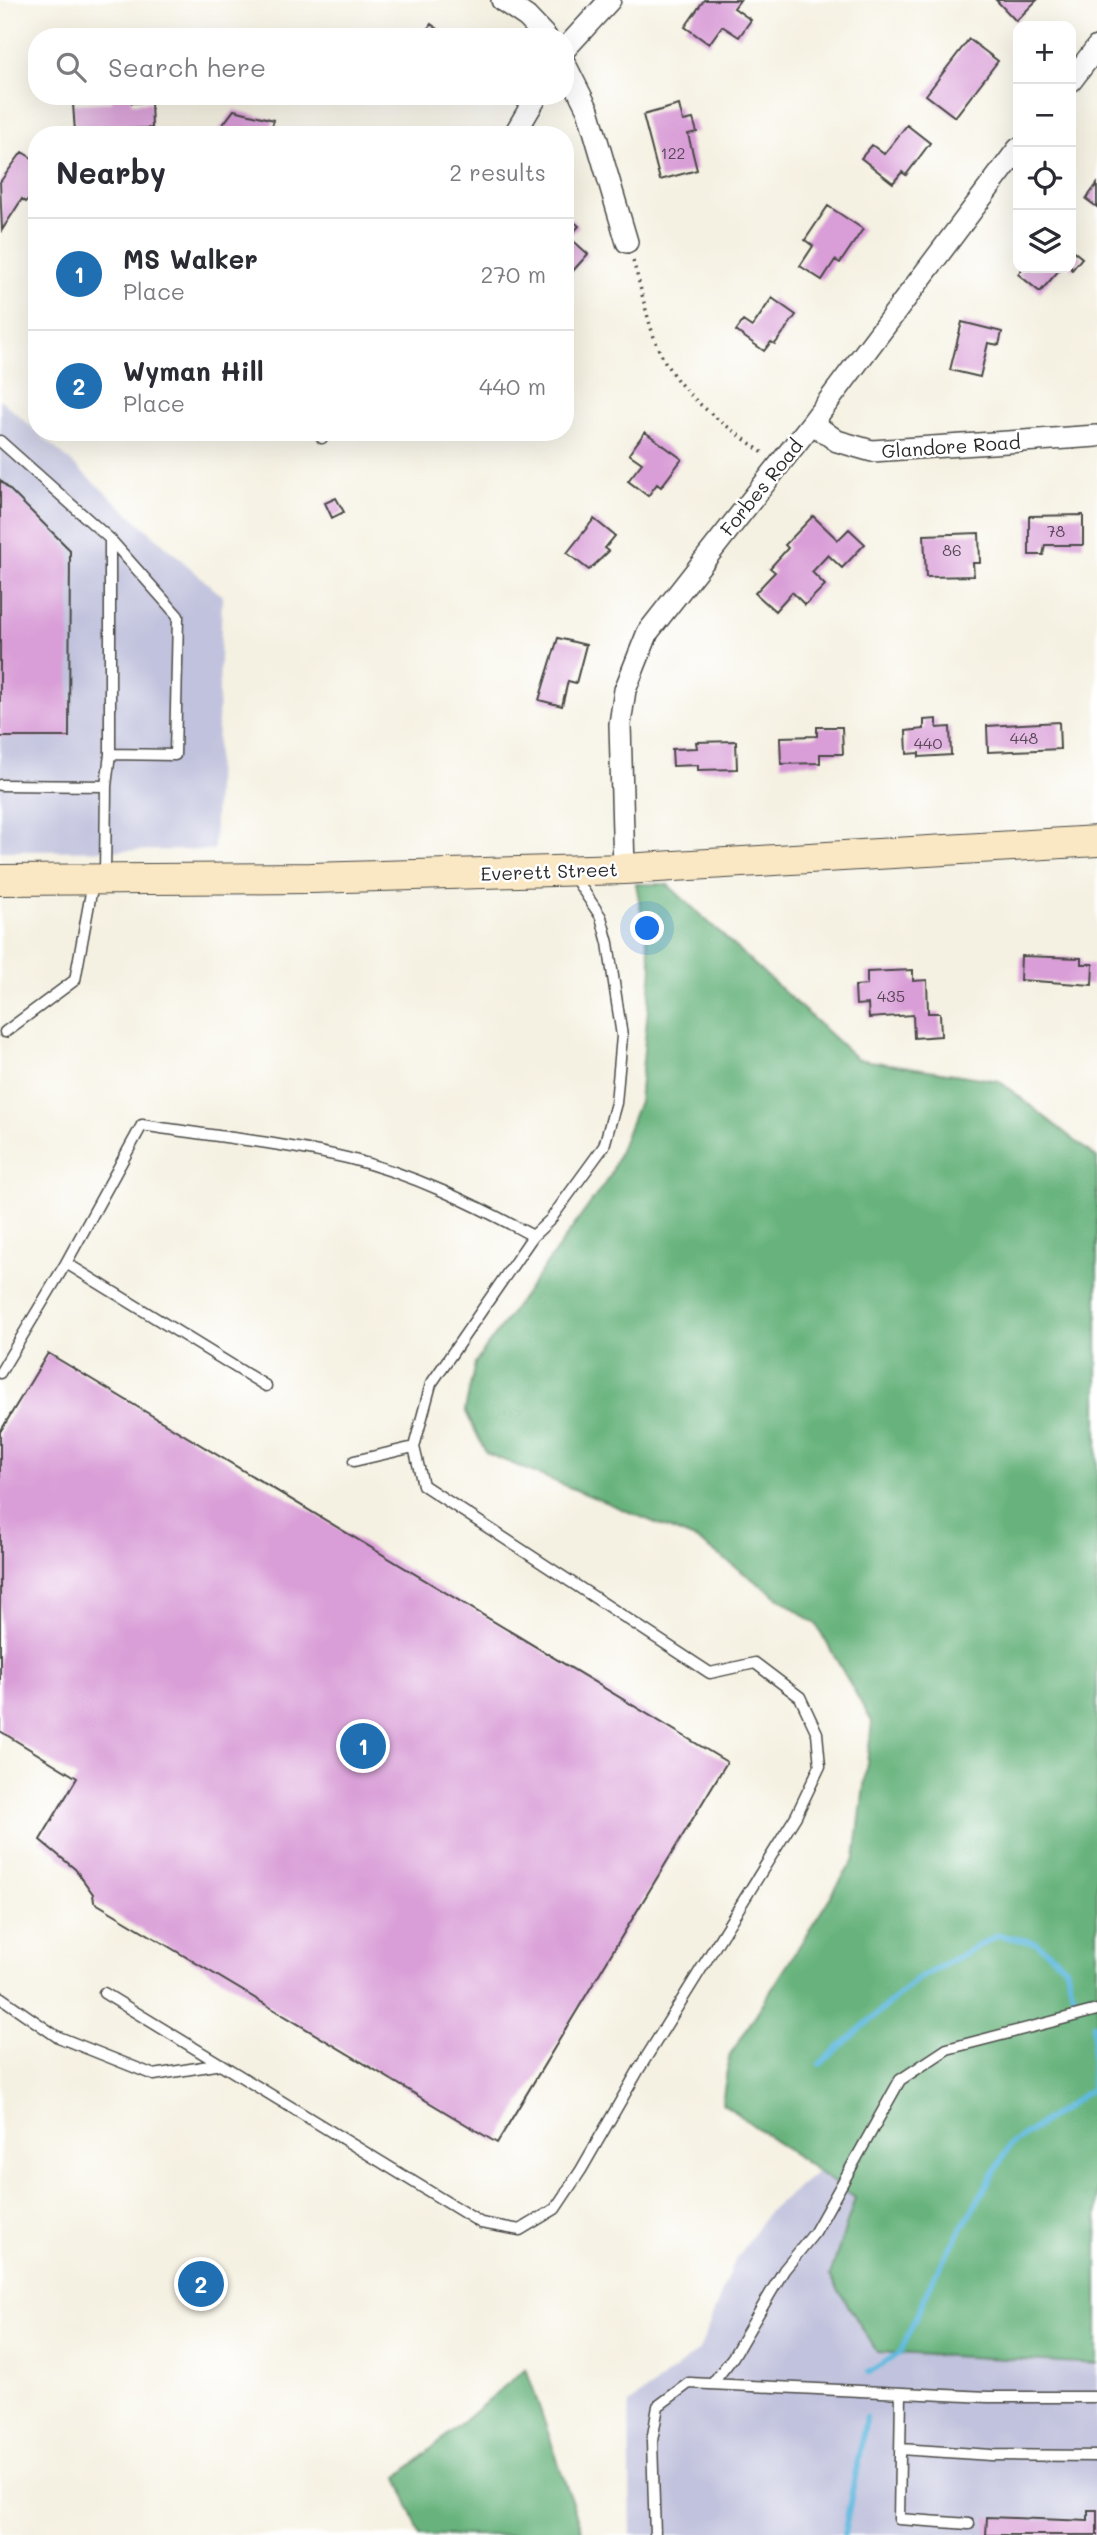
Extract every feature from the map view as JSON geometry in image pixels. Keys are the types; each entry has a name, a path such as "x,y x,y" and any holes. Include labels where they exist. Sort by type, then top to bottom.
{"street":[{"path":"502,0 527,17 537,28"},
{"path":"574,39 610,0"},
{"path":"1076,74 1097,47"},
{"path":"574,82 588,110 627,242"},
{"path":"519,126 532,105"},
{"name":"Forbes Road","path":"624,869 620,724 625,690 635,659 648,632 812,423 1013,156"},
{"name":"Glandore Road","path":"812,423 837,441 872,451 1097,436"},
{"name":"Everett Street","path":"0,880 570,871 1097,841"}],"lane":[{"path":"0,441 110,539 178,616 176,755 110,754"},
{"path":"5,1032 75,980 99,879 110,754 110,539"},
{"path":"0,785 106,786"},
{"path":"104,1993 481,2223 520,2231 555,2209 582,2170 616,2115 639,2069 796,1816 820,1766 817,1733 800,1697 755,1663 710,1673 423,1485 414,1447 431,1384 533,1236 550,1220 604,1146 616,1103 622,1036 608,943 601,917 570,871"},
{"path":"0,1373 66,1263 142,1125 276,1144 349,1158 412,1178 478,1206 533,1236"},
{"path":"66,1263 266,1386"},
{"path":"354,1461 414,1447"},
{"path":"0,1997 56,2036 154,2075 221,2064"},
{"path":"712,2384 733,2357 784,2270 815,2232 900,2080 947,2049 1097,2010"},
{"path":"655,2535 652,2441 658,2406 689,2383 901,2393 1097,2397"},
{"path":"901,2393 899,2519 969,2524"},
{"path":"900,2449 991,2455 1097,2456"}],"path":[{"path":"627,242 659,351 669,367 709,413 778,464"}],"shaded area":[{"path":"0,399 28,424 28,441 47,441 222,596 214,850 0,851"},
{"path":"819,2170 855,2198 830,2276 877,2352 1097,2364 1097,2535 631,2535 629,2404 699,2351 731,2268 768,2212"}],"green space":[{"path":"636,884 667,884 857,1059 999,1081 1097,1158 1097,2364 877,2352 830,2276 855,2198 722,2103 729,2057 855,1858 872,1722 816,1624 697,1540 486,1453 465,1410 475,1363 610,1176 639,1101 652,968"},
{"path":"526,2368 583,2535 420,2535 398,2477"}],"building":[{"path":"704,0 740,0 734,8 751,20 739,37 722,26 709,44 685,27"},
{"path":"996,0 1037,0 1016,21"},
{"path":"969,39 998,61 955,117 926,95"},
{"path":"73,105 151,105 152,126 75,126"},
{"path":"679,105 683,121 693,119 697,132 688,134 697,170 660,180 643,115"},
{"path":"234,110 274,120 272,126 222,126"},
{"path":"907,125 930,143 906,175 902,172 893,183 861,158 872,145 884,154"},
{"path":"22,152 28,156 28,199 26,202 22,199 2,230 0,182"},
{"path":"1097,184 1097,207 1086,199"},
{"path":"828,206 863,229 840,263 835,260 822,280 800,266 813,246 805,240"},
{"path":"574,241 588,254 574,270"},
{"path":"1076,253 1082,258 1076,265"},
{"path":"1019,273 1057,273 1040,292"},
{"path":"772,298 796,315 775,344 771,342 764,351 736,331 743,321 752,327"},
{"path":"962,322 1002,332 999,345 988,343 980,377 950,370"},
{"path":"645,432 682,459 661,487 657,484 648,496 628,481 642,463 629,454"},
{"path":"0,480 70,550 69,737 0,737"},
{"path":"336,498 344,512 332,518 325,503"},
{"path":"1083,515 1083,545 1045,545 1043,555 1029,555 1029,516"},
{"path":"813,516 838,540 849,529 865,544 842,568 828,555 812,572 825,585 805,605 792,592 775,611 755,593 775,572 770,568 788,548 785,545"},
{"path":"594,519 615,536 605,548 609,551 589,570 567,553"},
{"path":"979,533 980,563 973,563 974,576 926,577 924,535"},
{"path":"558,638 586,645 576,683 568,681 562,706 539,700"},
{"path":"937,719 937,728 950,727 951,755 919,757 919,753 907,754 906,731 924,729 924,720"},
{"path":"1059,722 1060,749 988,752 987,726"},
{"path":"817,727 842,727 843,754 820,754 820,763 781,764 780,737 817,736"},
{"path":"736,741 737,769 698,770 698,765 673,766 672,749 697,748 696,742"},
{"path":"1021,956 1081,958 1081,964 1093,964 1092,985 1020,980"},
{"path":"913,970 913,981 927,980 928,1013 940,1013 941,1036 914,1038 913,1015 869,1018 868,1004 856,1005 855,986 867,985 867,972"},
{"path":"48,1353 727,1762 497,2143 94,1902 93,1894 75,1869 40,1840 77,1778 0,1731 0,1432"},
{"path":"1088,2510 1097,2510 1097,2535 986,2535 987,2517 1088,2521"}],"waterway":[{"path":"820,2064 916,1980 998,1935 1037,1943 1066,1967 1076,2004"},
{"path":"869,2372 900,2353 934,2276 1010,2145 1092,2089 1094,2024"},
{"path":"844,2535 866,2418"}],"place":[{"name":"MS Walker","path":"363,1746"},
{"name":"Wyman Hill","path":"201,2284"}]}
